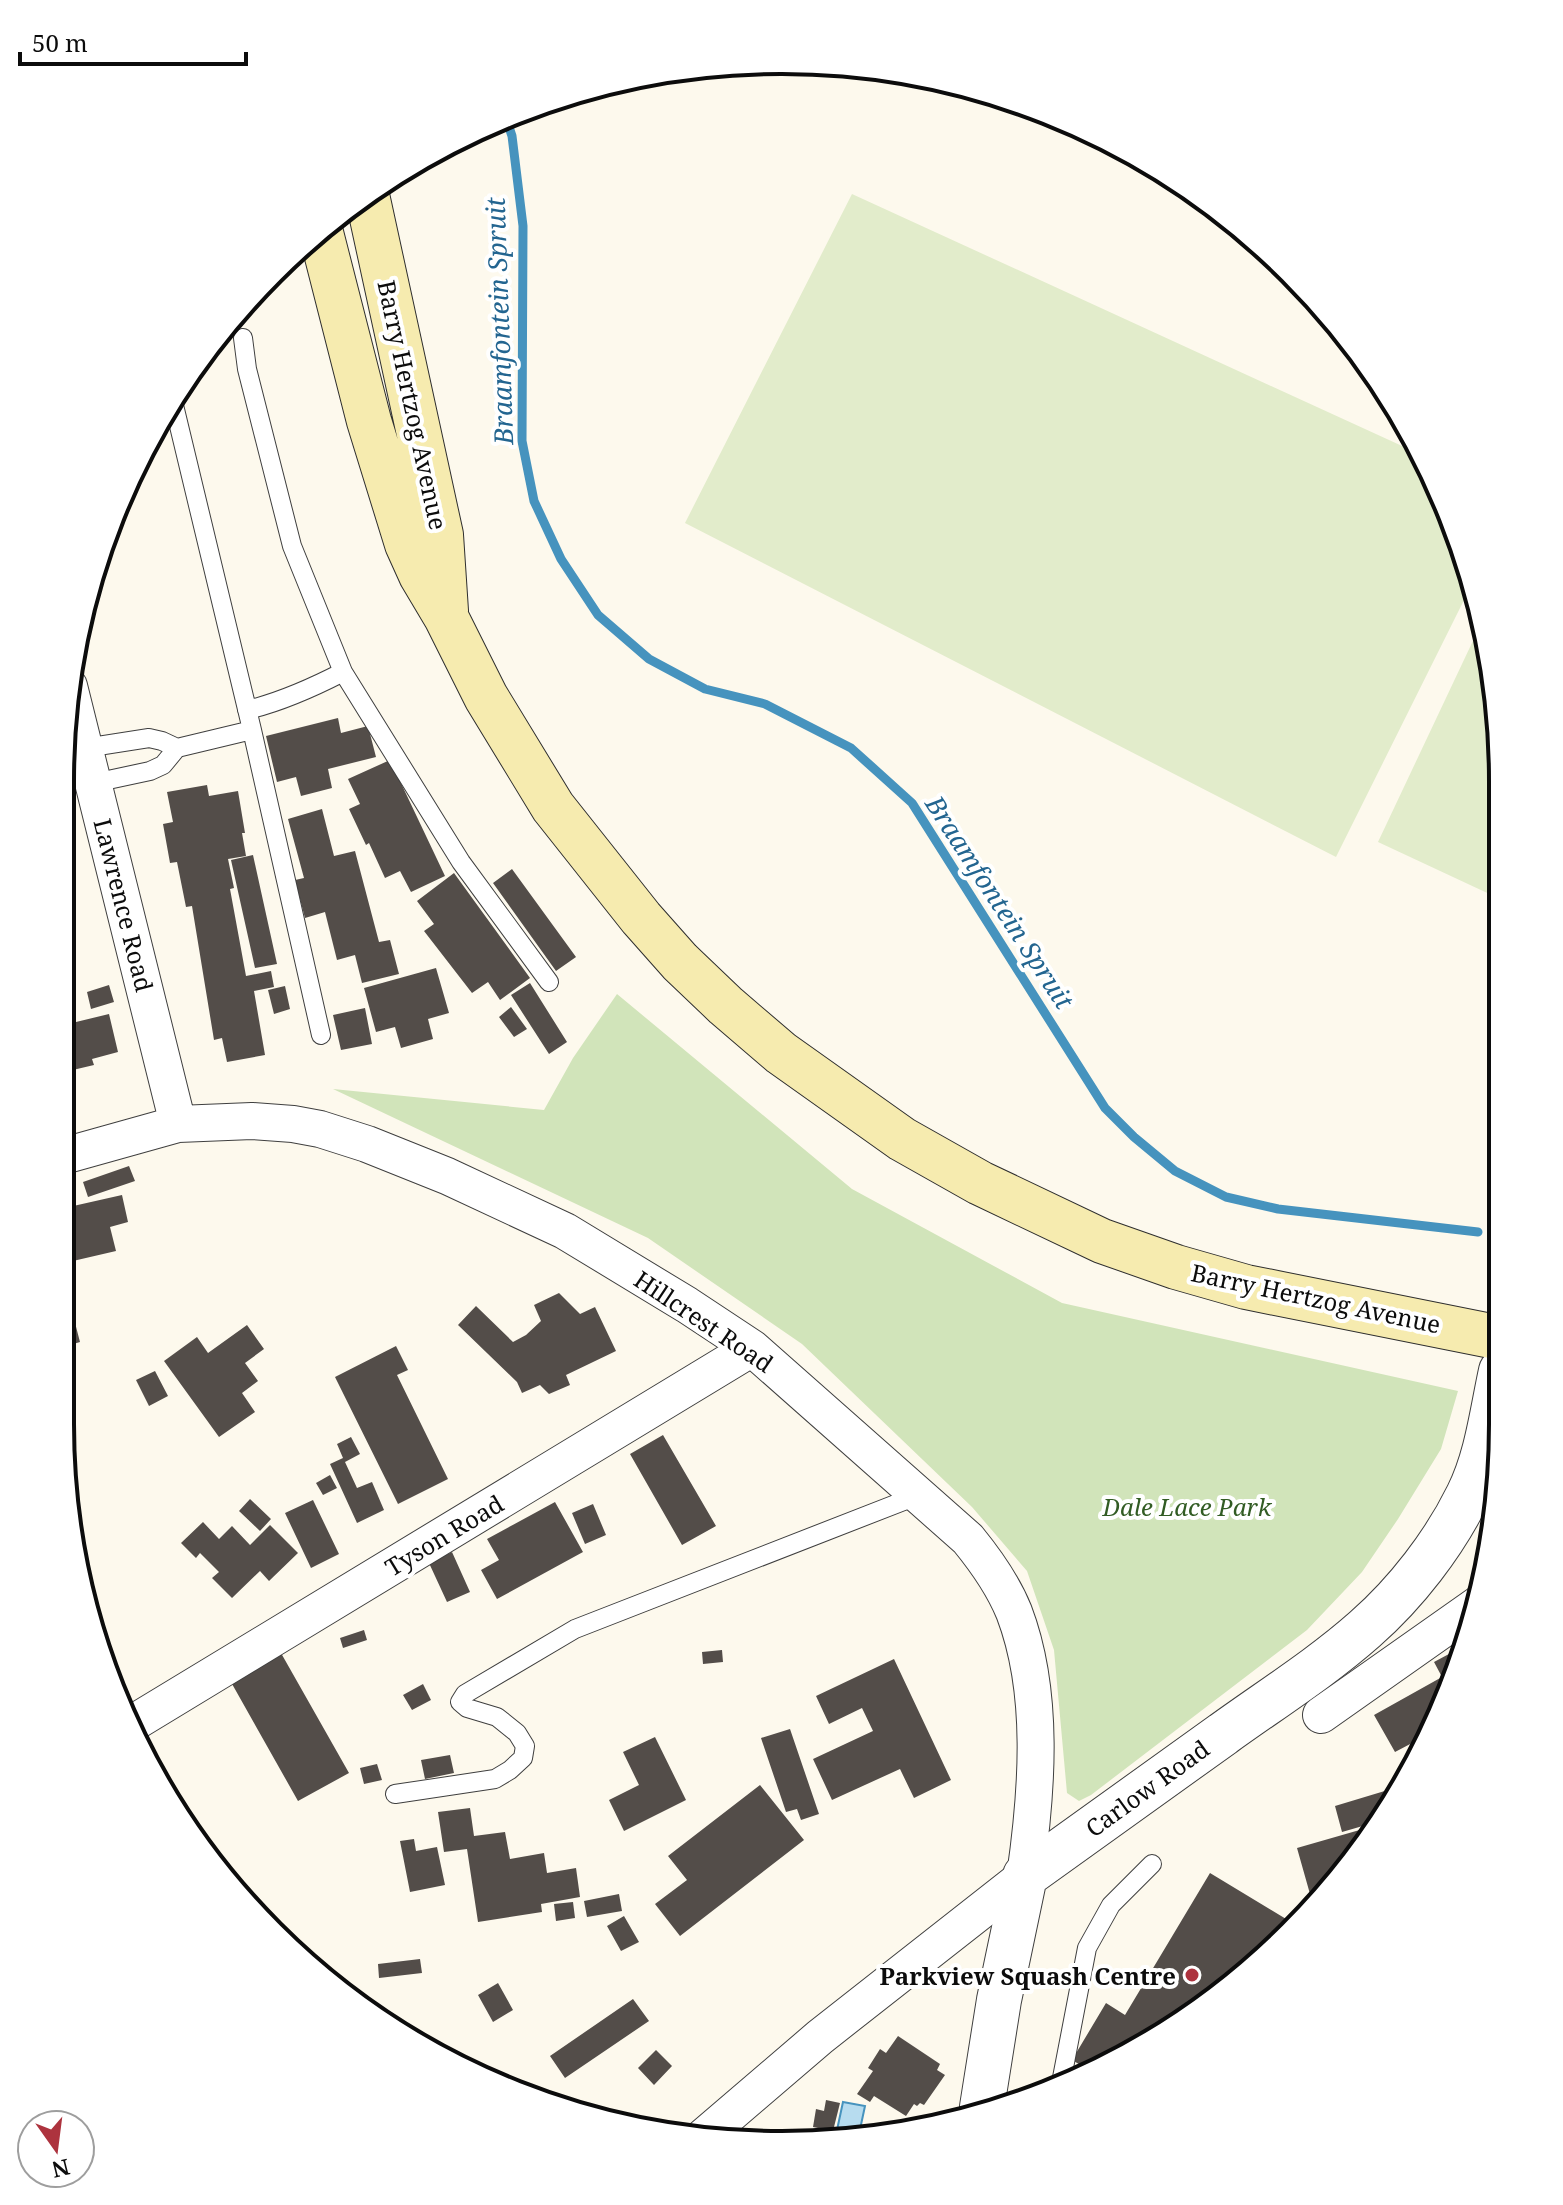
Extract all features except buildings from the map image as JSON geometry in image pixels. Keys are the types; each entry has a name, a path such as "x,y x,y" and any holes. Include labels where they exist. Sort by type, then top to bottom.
{"main road":[{"name":"Barry Hertzog Avenue","path":"370,206 441,535 446,617"},
{"name":"Barry Hertzog Avenue","path":"324,243 369,421 407,544 421,575 486,697 553,807 651,929 725,1005 781,1053 902,1139 980,1183 1102,1241 1246,1287 1489,1336"}],"street":[{"name":"Lawrence Road","path":"77,719 178,1124"},
{"name":"Hillcrest Road","path":"74,1153 178,1124 252,1121 320,1129 381,1149 447,1176 565,1231 752,1348 968,1539 985,1560 1014,1612 1032,1693 1036,1744 1033,1819 1025,1876"},
{"name":"Tyson Road","path":"139,1719 752,1348"},
{"name":"Carlow Road","path":"715,2127 820,2037 1025,1876 1366,1628 1440,1542 1469,1494 1489,1428"},
{"path":"1321,1715 1462,1615"},
{"path":"983,2101 999,2000 1025,1876"}],"lane":[{"path":"243,338 247,369 292,546 343,672 461,862 549,982"},
{"path":"176,416 321,1035"},
{"path":"247,710 311,689 343,672"},
{"path":"94,783 150,771 163,765 177,748 252,730"},
{"path":"85,748 149,738 177,748"},
{"path":"395,1794 495,1779 523,1758 525,1746 517,1733 497,1717 467,1708 460,1702 465,1694 520,1660 575,1629 919,1495"},
{"path":"1063,2072 1087,1948 1111,1905 1152,1864"}],"green space":[{"path":"852,194 1404,447 1435,511 1465,598 1336,857 685,523"},
{"path":"1474,639 1487,735 1489,894 1378,842"},
{"name":"Dale Lace Park","path":"617,994 852,1189 1062,1303 1458,1391 1441,1449 1362,1572 1307,1630 1091,1795 1079,1801 1067,1793 1054,1650 1027,1571 972,1507 802,1344 648,1238 333,1089 544,1110 573,1058"}],"water":[{"path":"843,2102 865,2106 861,2126 837,2128"}],"waterway":[{"name":"Braamfontein Spruit","path":"510,129 523,226 522,441 534,501 561,559 598,615 649,659 705,689 765,704 851,748 912,803 1105,1108 1175,1171 1226,1197 1278,1209 1478,1232"}],"place":[{"name":"Parkview Squash Centre","path":"1192,1975"}]}
